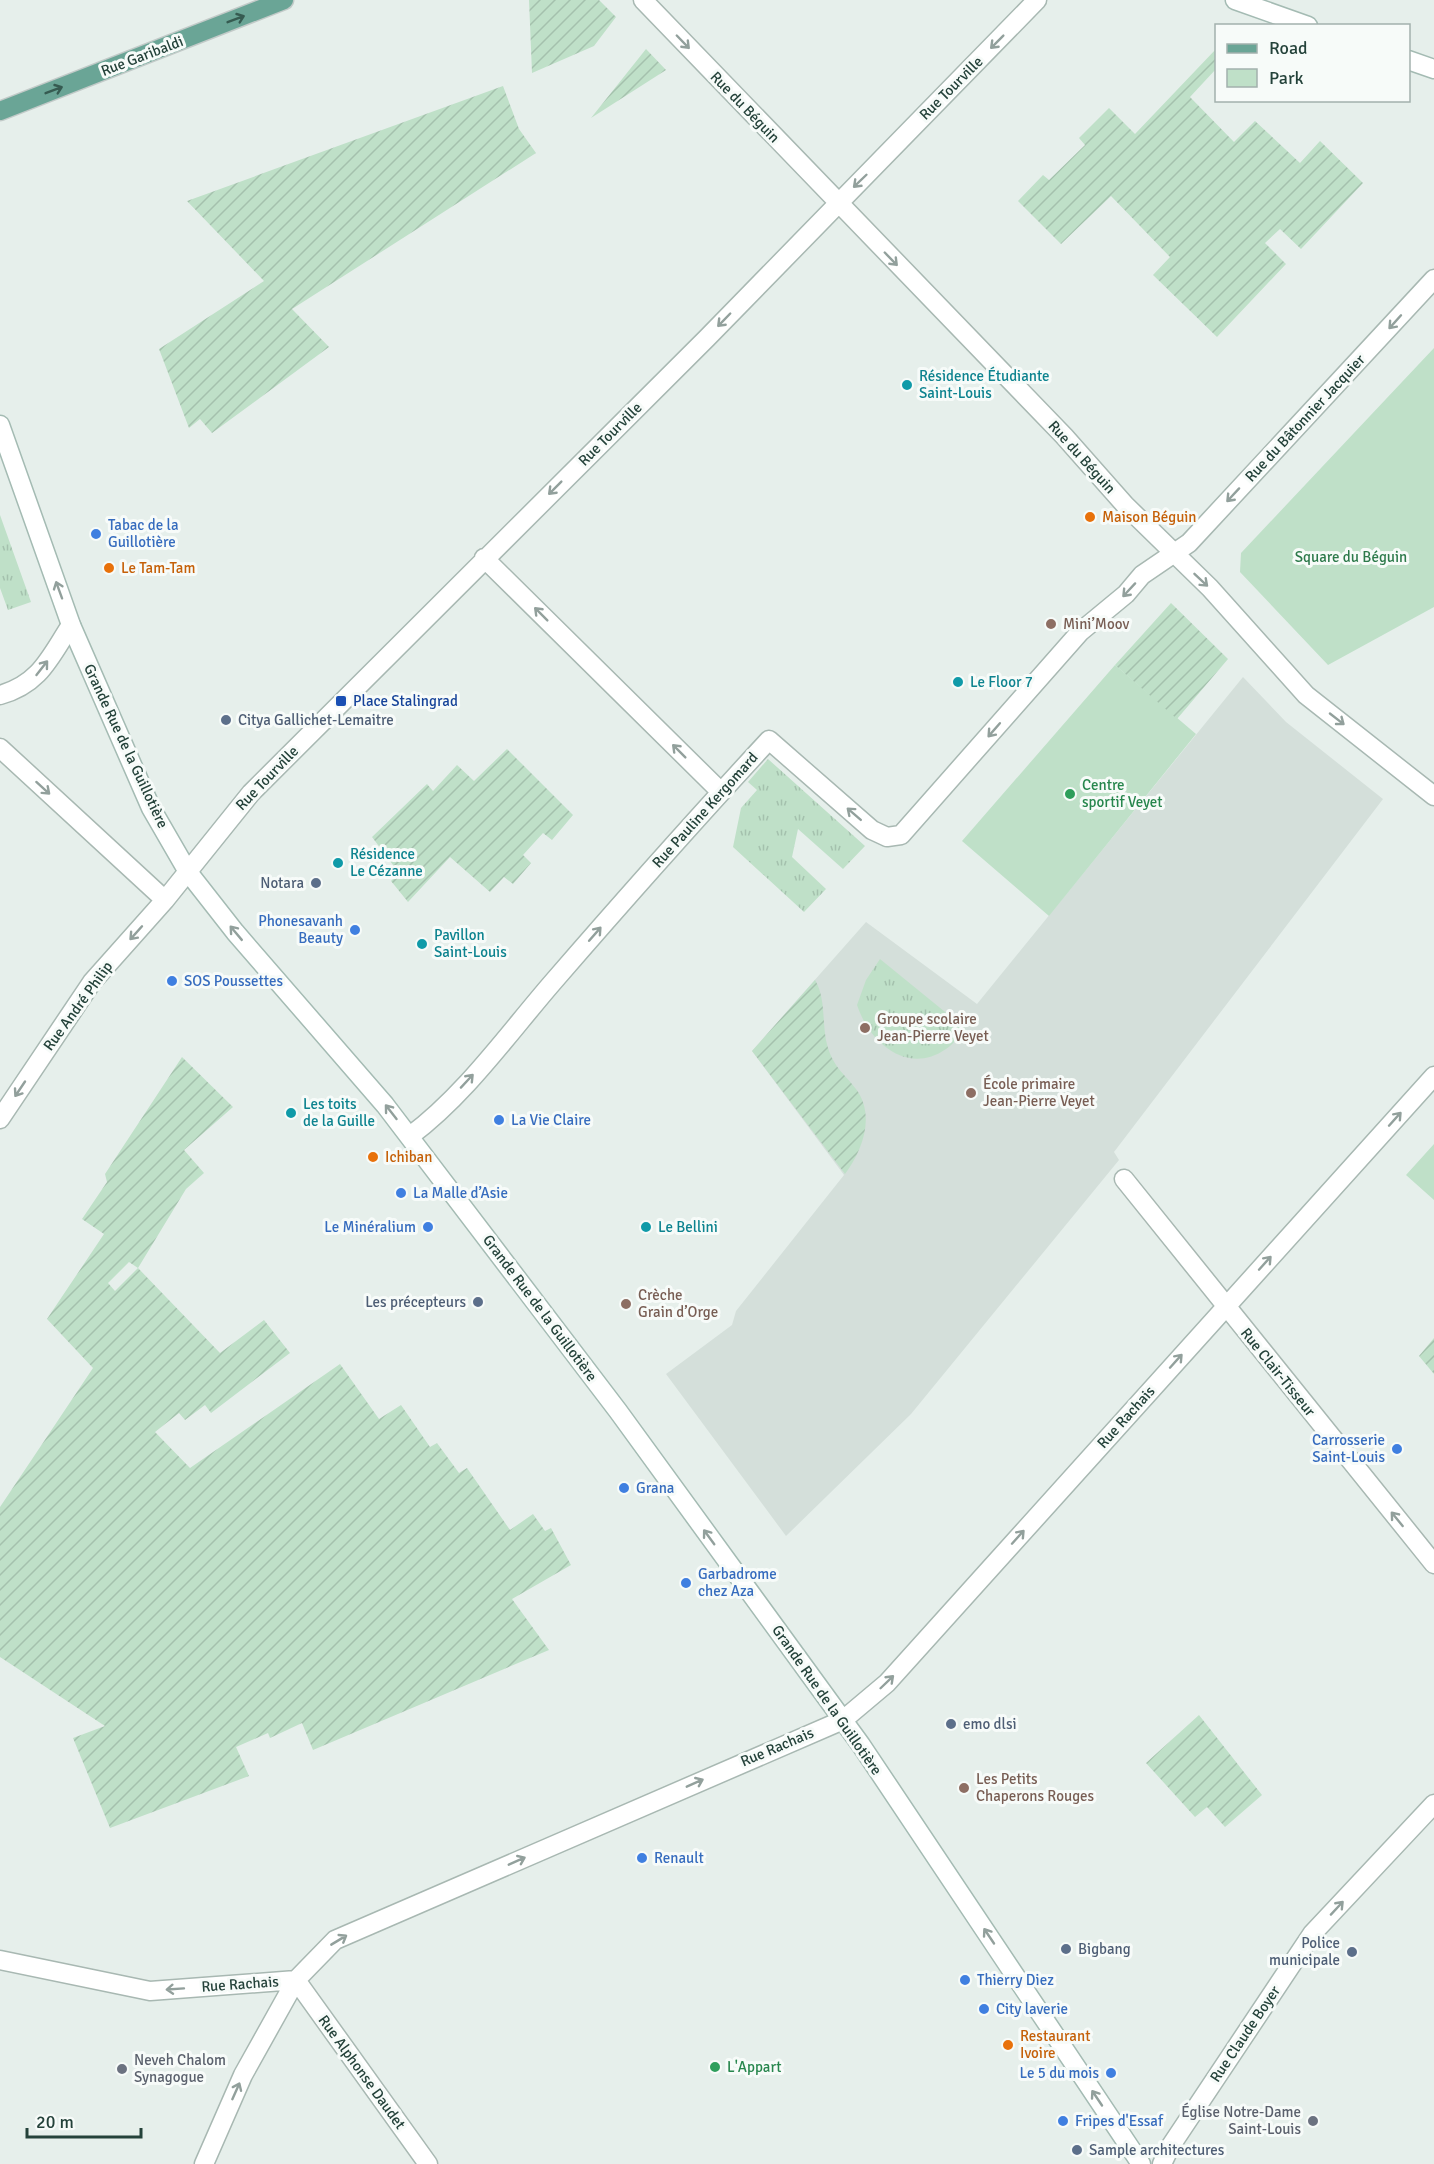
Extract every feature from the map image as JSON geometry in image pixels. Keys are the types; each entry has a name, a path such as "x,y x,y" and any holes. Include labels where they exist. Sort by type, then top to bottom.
{"main road":[{"name":"Rue Garibaldi","path":"0,111 284,0"}],"street":[{"name":"Rue du Béguin","path":"642,0 1064,436 1125,505 1210,588 1306,694 1434,796"},
{"name":"Rue Tourville","path":"188,872 251,793 707,338 1037,0"},
{"path":"1235,0 1302,24"},
{"path":"1410,61 1434,69"},
{"name":"Rue du Bâtonnier Jacquier","path":"1175,554 1198,534 1434,279"},
{"name":"Grande Rue de la Guillotière","path":"0,425 71,625 152,808 188,872 235,932 410,1136 618,1411 843,1720 1141,2164"},
{"name":"Rue Pauline Kergomard","path":"410,1136 425,1124 472,1076 769,740 872,830 887,837 901,835 1080,632 1126,594 1142,575 1175,554"},
{"path":"484,558 721,792"},
{"path":"0,695 22,688 41,670 71,625"},
{"path":"0,748 165,900"},
{"name":"Rue André Philip","path":"0,1119 92,982 188,872"},
{"name":"Rue Rachais","path":"0,1960 150,1990 296,1980 335,1940 843,1720 887,1683 1434,1076"},
{"name":"Rue Clair-Tisseur","path":"1124,1179 1434,1564"},
{"name":"Rue Claude Boyer","path":"1162,2164 1170,2147 1312,1934 1434,1804"},
{"path":"204,2164 243,2075 296,1980"},
{"name":"Rue Alphonse Daudet","path":"296,1980 428,2164"}],"shaded area":[{"name":"École primaire Jean-Pierre Veyet","path":"1243,677 1286,722 1383,799 1114,1152 1119,1160 911,1414 786,1536 666,1374 732,1325 736,1311 844,1175 752,1051 866,922 977,1004"}],"green space":[{"path":"529,0 599,0 616,17 594,46 532,73"},
{"path":"646,49 666,70 591,118"},
{"path":"1215,50 1215,70 1190,97 1234,142 1255,121 1300,163 1320,141 1363,183 1301,249 1280,229 1265,243 1286,264 1217,337 1153,275 1170,257 1111,196 1061,244 1018,201 1043,175 1049,180 1085,145 1079,138 1109,108 1135,134"},
{"path":"503,86 519,129 536,153 292,309 329,347 212,433 200,419 189,428 159,349 264,281 187,201"},
{"name":"Square du Béguin","path":"1434,348 1434,607 1328,665 1240,572 1241,553"},
{"path":"0,515 31,602 8,610 0,588"},
{"path":"1171,603 1228,659 1177,719 1115,665"},
{"path":"1115,665 1196,734 1049,916 962,841"},
{"path":"507,749 573,815 552,840 543,833 523,855 531,863 513,884 504,877 490,892 450,857 408,902 391,881 399,873 372,837 427,784 433,791 457,765 474,781"},
{"path":"768,759 865,846 843,869 798,829 792,857 826,889 804,912 733,847 741,808 757,790 748,782"},
{"path":"880,959 966,1029 949,1047 931,1056 917,1059 904,1057 891,1051 870,1031 857,1005 866,980"},
{"path":"815,980 823,1005 828,1048 837,1066 862,1099 865,1110 866,1122 861,1144 845,1174 752,1051"},
{"path":"182,1057 233,1107 184,1150 204,1173 186,1189 138,1268 220,1353 264,1320 290,1353 211,1413 205,1405 185,1420 179,1413 155,1432 190,1468 340,1364 379,1419 401,1405 430,1447 437,1443 459,1473 467,1468 510,1530 533,1514 545,1531 551,1528 571,1565 512,1599 549,1650 313,1750 302,1723 270,1738 268,1733 236,1747 249,1776 110,1828 73,1738 105,1726 0,1657 0,1507 93,1368 47,1319 104,1234 82,1219 107,1182 105,1174","holes":["129,1262 138,1268 115,1291 108,1283"]},
{"path":"1434,1144 1434,1200 1406,1175"},
{"path":"1434,1338 1434,1374 1419,1356"},
{"path":"1199,1715 1262,1795 1225,1827 1207,1807 1195,1817 1146,1763"}],"place":[{"name":"Résidence Étudiante Saint-Louis","path":"907,385"},
{"name":"Maison Béguin","path":"1090,517"},
{"name":"Tabac de la Guillotière","path":"96,534"},
{"name":"Le Tam-Tam","path":"109,568"},
{"name":"Mini’Moov","path":"1051,624"},
{"name":"Le Floor 7","path":"958,682"},
{"name":"Place Stalingrad","path":"341,701"},
{"name":"Citya Gallichet-Lemaitre","path":"226,720"},
{"name":"Centre sportif Veyet","path":"1070,794"},
{"name":"Résidence Le Cézanne","path":"338,863"},
{"name":"Notara","path":"316,883"},
{"name":"Phonesavanh Beauty","path":"355,930"},
{"name":"Pavillon Saint-Louis","path":"422,944"},
{"name":"SOS Poussettes","path":"172,981"},
{"name":"Groupe scolaire Jean-Pierre Veyet","path":"865,1028"},
{"name":"École primaire Jean-Pierre Veyet","path":"971,1093"},
{"name":"Les toits de la Guille","path":"291,1113"},
{"name":"La Vie Claire","path":"499,1120"},
{"name":"Ichiban","path":"373,1157"},
{"name":"La Malle d’Asie","path":"401,1193"},
{"name":"Le Minéralium","path":"428,1227"},
{"name":"Le Bellini","path":"646,1227"},
{"name":"Les précepteurs","path":"478,1302"},
{"name":"Crèche Grain d’Orge","path":"626,1304"},
{"name":"Carrosserie Saint-Louis","path":"1397,1449"},
{"name":"Grana","path":"624,1488"},
{"name":"Garbadrome chez Aza","path":"686,1583"},
{"name":"emo dlsi","path":"951,1724"},
{"name":"Les Petits Chaperons Rouges","path":"964,1788"},
{"name":"Renault","path":"642,1858"},
{"name":"Bigbang","path":"1066,1949"},
{"name":"Police municipale","path":"1352,1952"},
{"name":"Thierry Diez","path":"965,1980"},
{"name":"City laverie","path":"984,2009"},
{"name":"Restaurant Ivoire","path":"1008,2045"},
{"name":"L'Appart","path":"715,2067"},
{"name":"Neveh Chalom Synagogue","path":"122,2069"},
{"name":"Le 5 du mois","path":"1111,2073"},
{"name":"Fripes d'Essaf","path":"1063,2121"},
{"name":"Église Notre-Dame Saint-Louis","path":"1313,2121"},
{"name":"Sample architectures","path":"1077,2150"}]}
